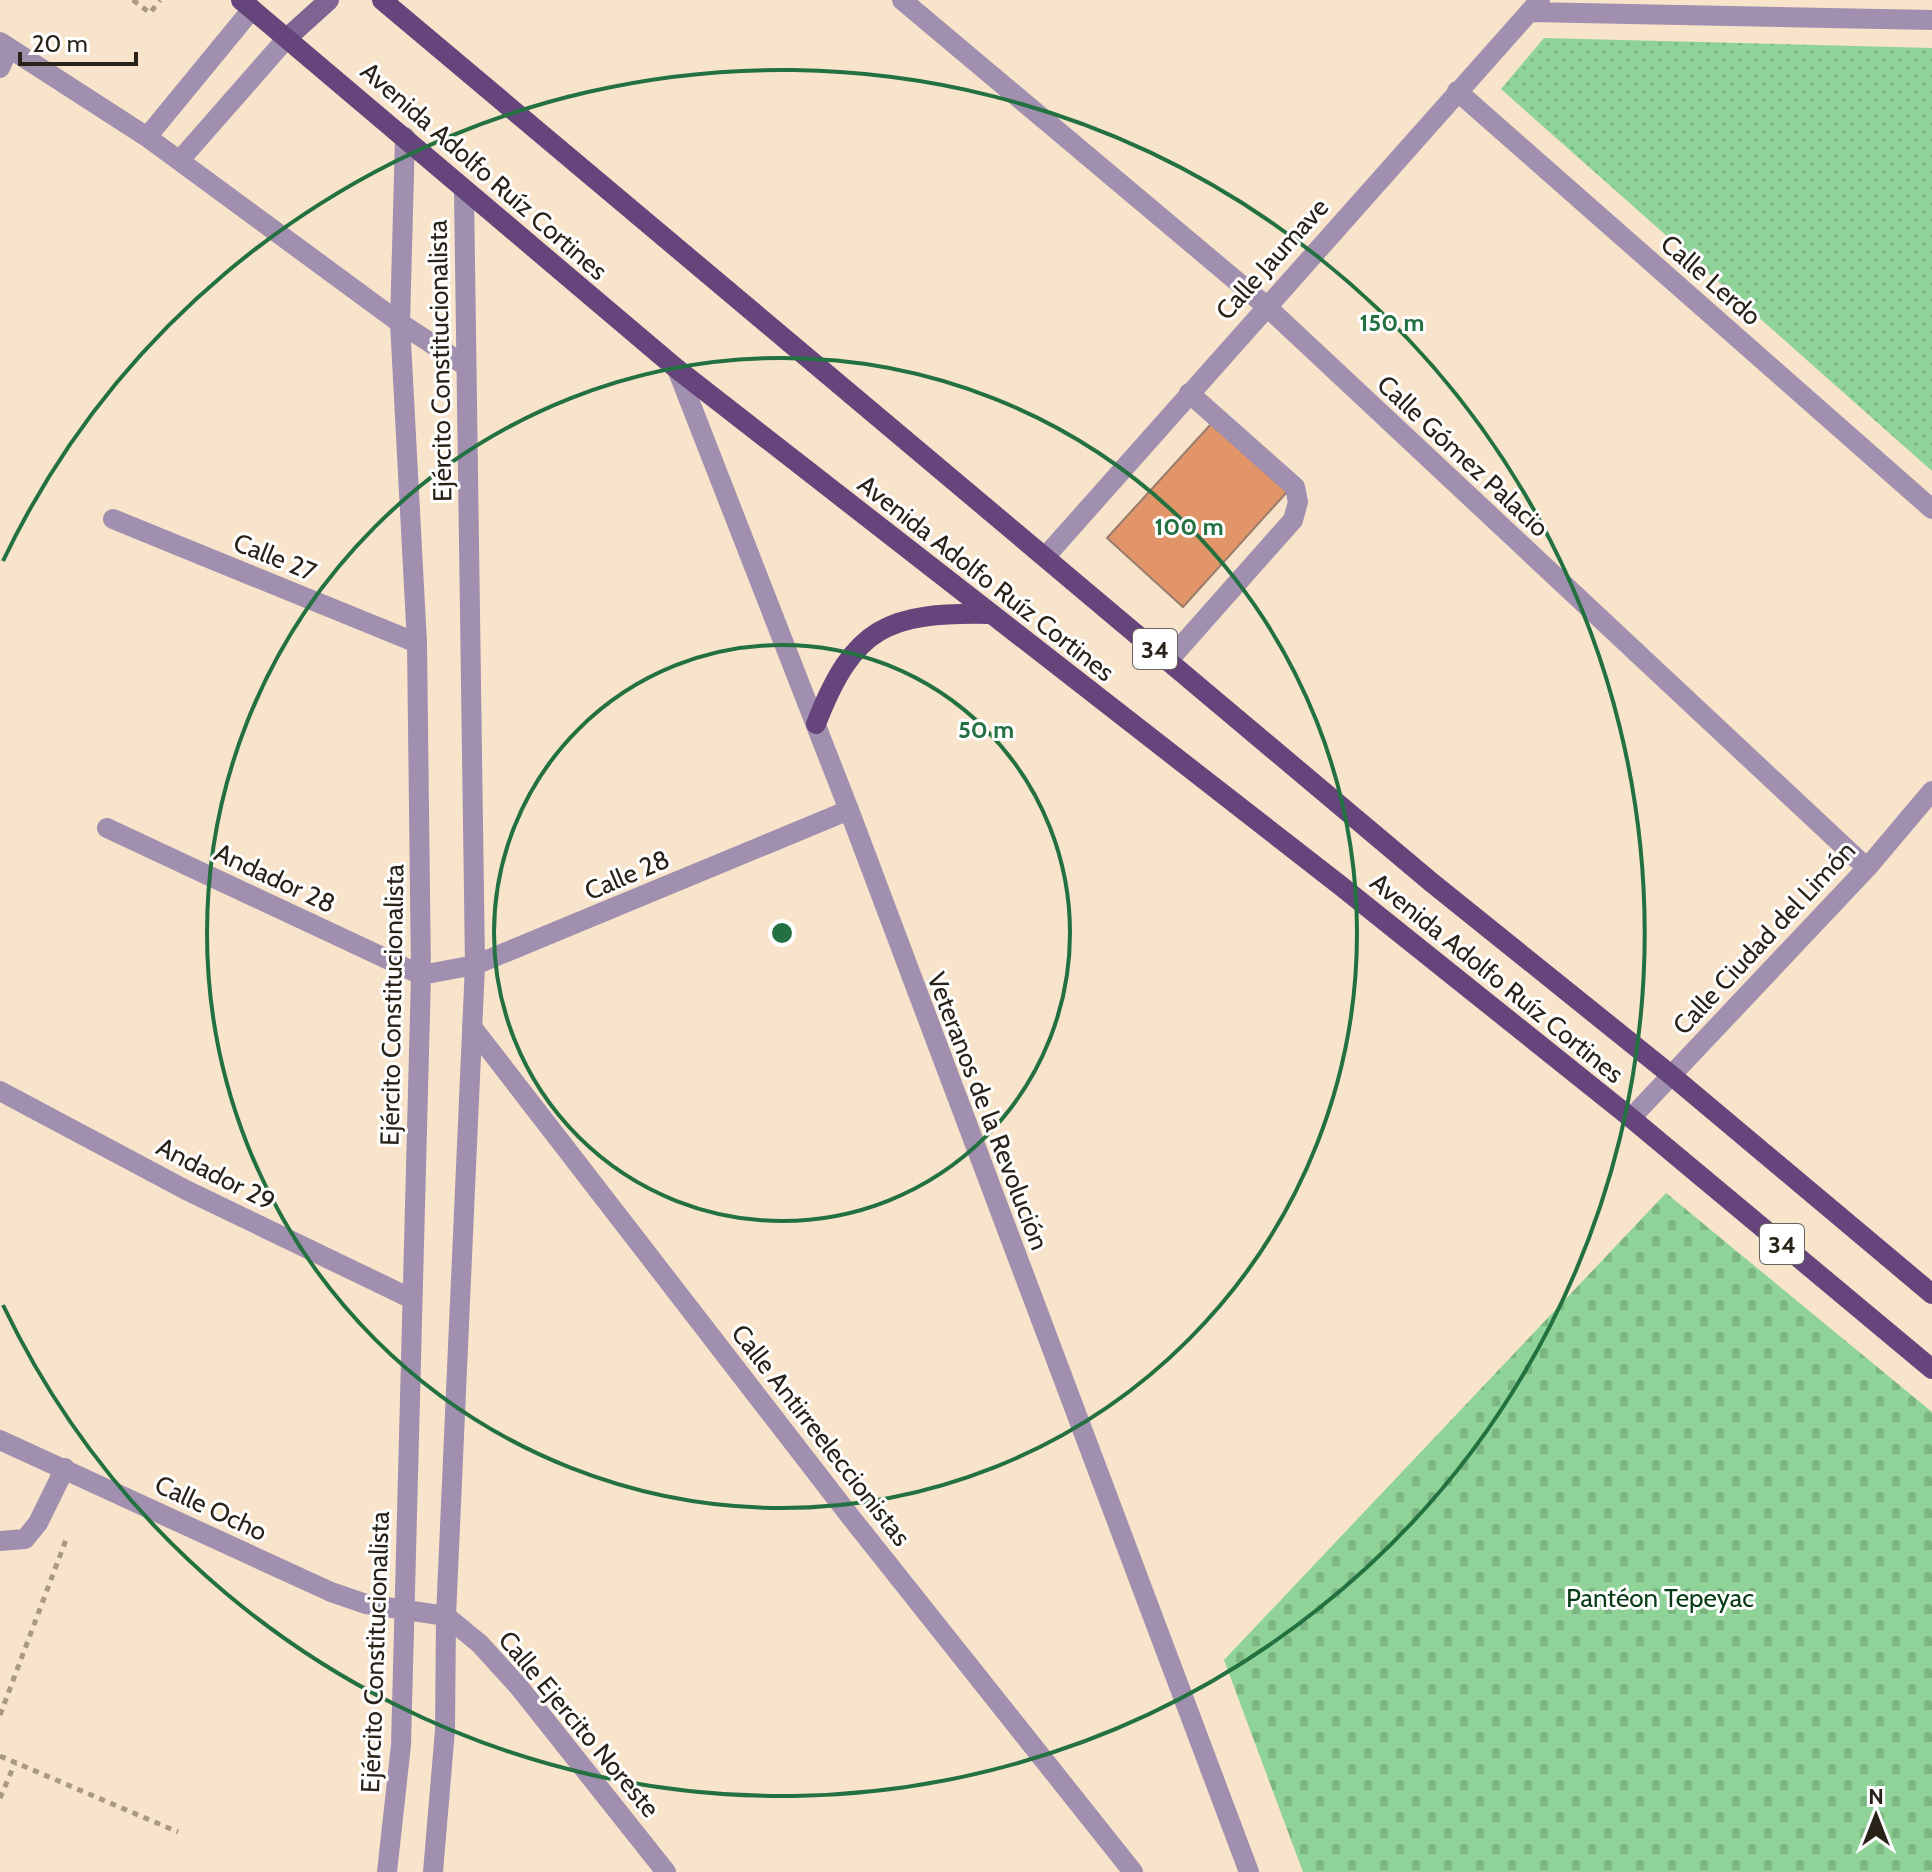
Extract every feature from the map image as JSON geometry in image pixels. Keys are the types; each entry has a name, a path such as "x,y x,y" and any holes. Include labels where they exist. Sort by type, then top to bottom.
{"main road":[{"name":"Avenida Adolfo Ruíz Cortines","path":"382,0 1431,882 1671,1075 1932,1294"},
{"name":"Avenida Adolfo Ruíz Cortines","path":"252,3 287,38 405,137 464,192 677,369 1341,886 1631,1118 1932,1369"},
{"path":"816,724 830,687 846,661 887,625 939,613 990,614"}],"street":[{"path":"180,160 287,38 329,0"},
{"name":"Calle Gómez Palacio","path":"902,0 1265,305 1867,868"},
{"path":"147,137 252,3"},
{"path":"1534,6 1932,20"},
{"name":"Calle Jaumave","path":"1046,556 1265,305 1534,6"},
{"path":"3,53 147,137 400,323 466,366"},
{"name":"Calle Lerdo","path":"1457,91 1932,509"},
{"name":"Ejército Constitucionalista","path":"387,1872 401,1745 421,975 417,643 400,323 405,137"},
{"name":"Ejército Constitucionalista","path":"433,1872 439,1834 445,1730 446,1616 475,965 464,192"},
{"name":"Veteranos de la Revolución","path":"677,369 849,810 1249,1872"},
{"path":"1168,661 1293,520 1298,502 1295,487 1287,478 1189,393"},
{"name":"Calle 27","path":"113,519 417,643"},
{"name":"Calle Ciudad del Limón","path":"1631,1118 1867,868 1932,791"},
{"name":"Calle 28","path":"421,975 475,965 849,810"},
{"name":"Andador 28","path":"107,828 421,975"},
{"name":"Calle Antirreeleccionistas","path":"472,1027 853,1520 1133,1872"},
{"name":"Andador 29","path":"0,1091 186,1190 412,1299"},
{"name":"Calle Ocho","path":"0,1440 331,1592 404,1611 446,1616"},
{"path":"0,1541 25,1539 38,1523 65,1468"},
{"name":"Calle Ejercito Noreste","path":"446,1616 480,1644 519,1687 666,1872"}],"path":[{"path":"133,0 150,13 160,0"},
{"path":"0,1715 88,1479"},
{"path":"0,1756 178,1832"},
{"path":"0,1798 15,1762"}],"green space":[{"path":"1544,38 1932,48 1932,471 1501,89"},
{"name":"Pantéon Tepeyac","path":"1666,1193 1932,1412 1932,1872 1303,1872 1224,1660"}],"building":[{"path":"1211,424 1287,492 1183,607 1107,538"}]}
